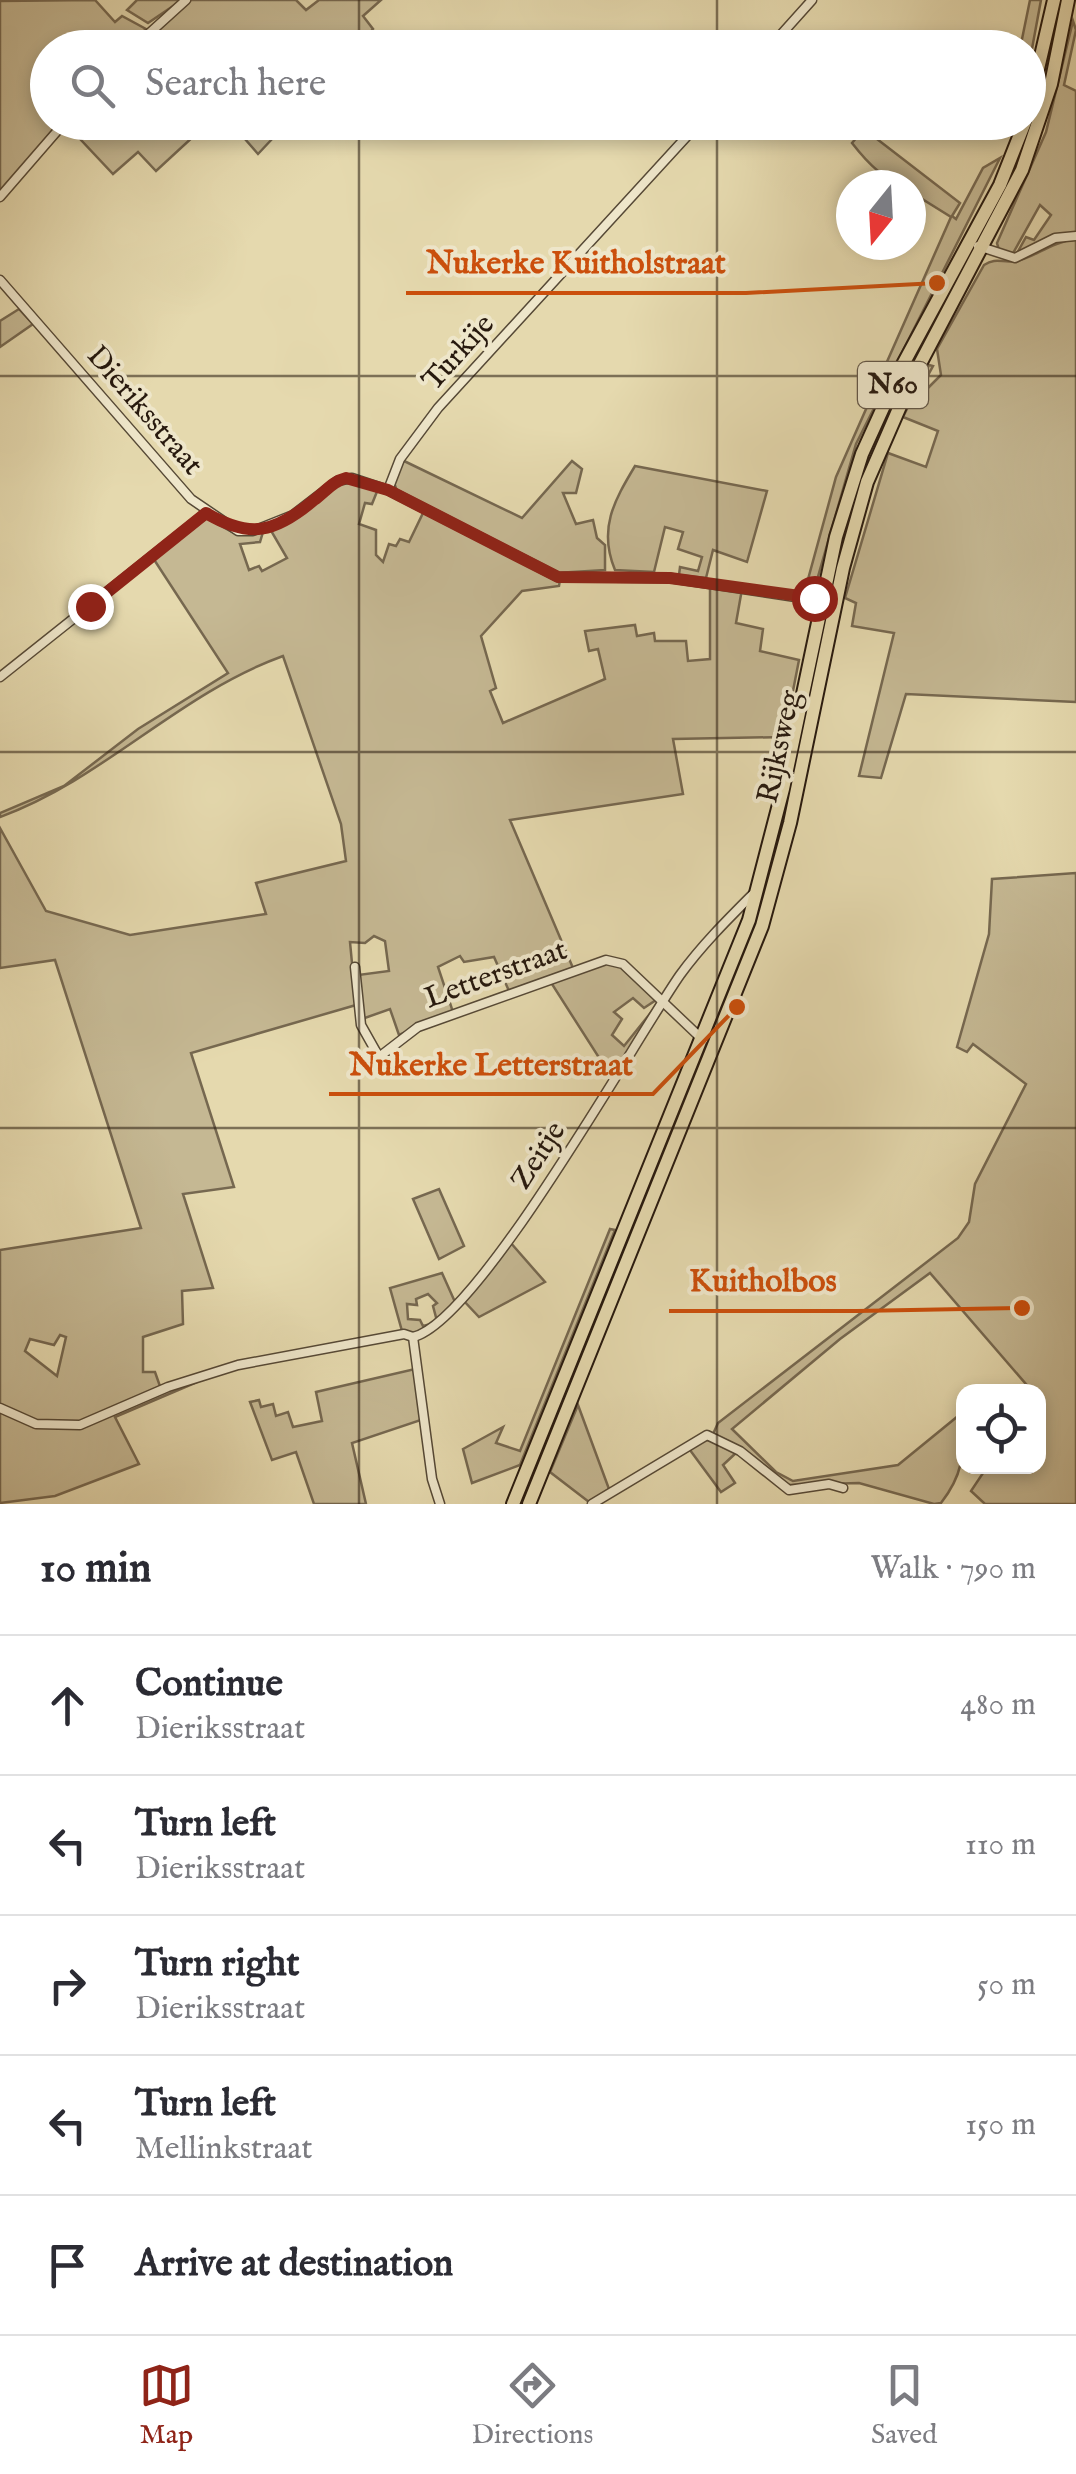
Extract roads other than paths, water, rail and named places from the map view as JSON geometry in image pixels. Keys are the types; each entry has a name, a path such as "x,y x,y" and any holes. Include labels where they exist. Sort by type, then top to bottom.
{"highway":[{"path":"1046,34 1054,0"},
{"name":"Rijksweg","path":"1046,91 1068,0"},
{"name":"Rijksweg","path":"977,245 1018,140"},
{"name":"Rijksweg","path":"528,1504 762,926 790,823 845,506 873,429 1032,140"},
{"name":"Rijksweg","path":"514,1504 703,1040 759,888 828,601"}],"street":[{"path":"153,30 186,0"},
{"path":"785,30 812,0"},
{"path":"0,197 50,140"},
{"name":"Turkije","path":"388,490 400,459 438,408 684,140"},
{"path":"977,245 1015,258 1055,238 1076,236"},
{"name":"Dieriksstraat","path":"0,280 206,513 238,531 254,531 293,516 341,478 359,479 558,577 670,578 828,601"},
{"path":"0,677 206,513"},
{"name":"Zeitje","path":"413,1337 440,1322 510,1238 683,971 759,888"},
{"name":"Letterstraat","path":"355,967 361,1025 380,1057 418,1027 599,962 623,964 703,1040"},
{"path":"0,1408 36,1424 80,1425 168,1387 238,1365 396,1333 413,1337 432,1479 440,1504"},
{"path":"592,1504 707,1435 740,1451 789,1490 828,1484 843,1488"}],"place":[{"name":"Nukerke Kuitholstraat","path":"937,283"},
{"name":"Nukerke Letterstraat","path":"737,1007"},
{"name":"Kuitholbos","path":"1022,1308"}]}
